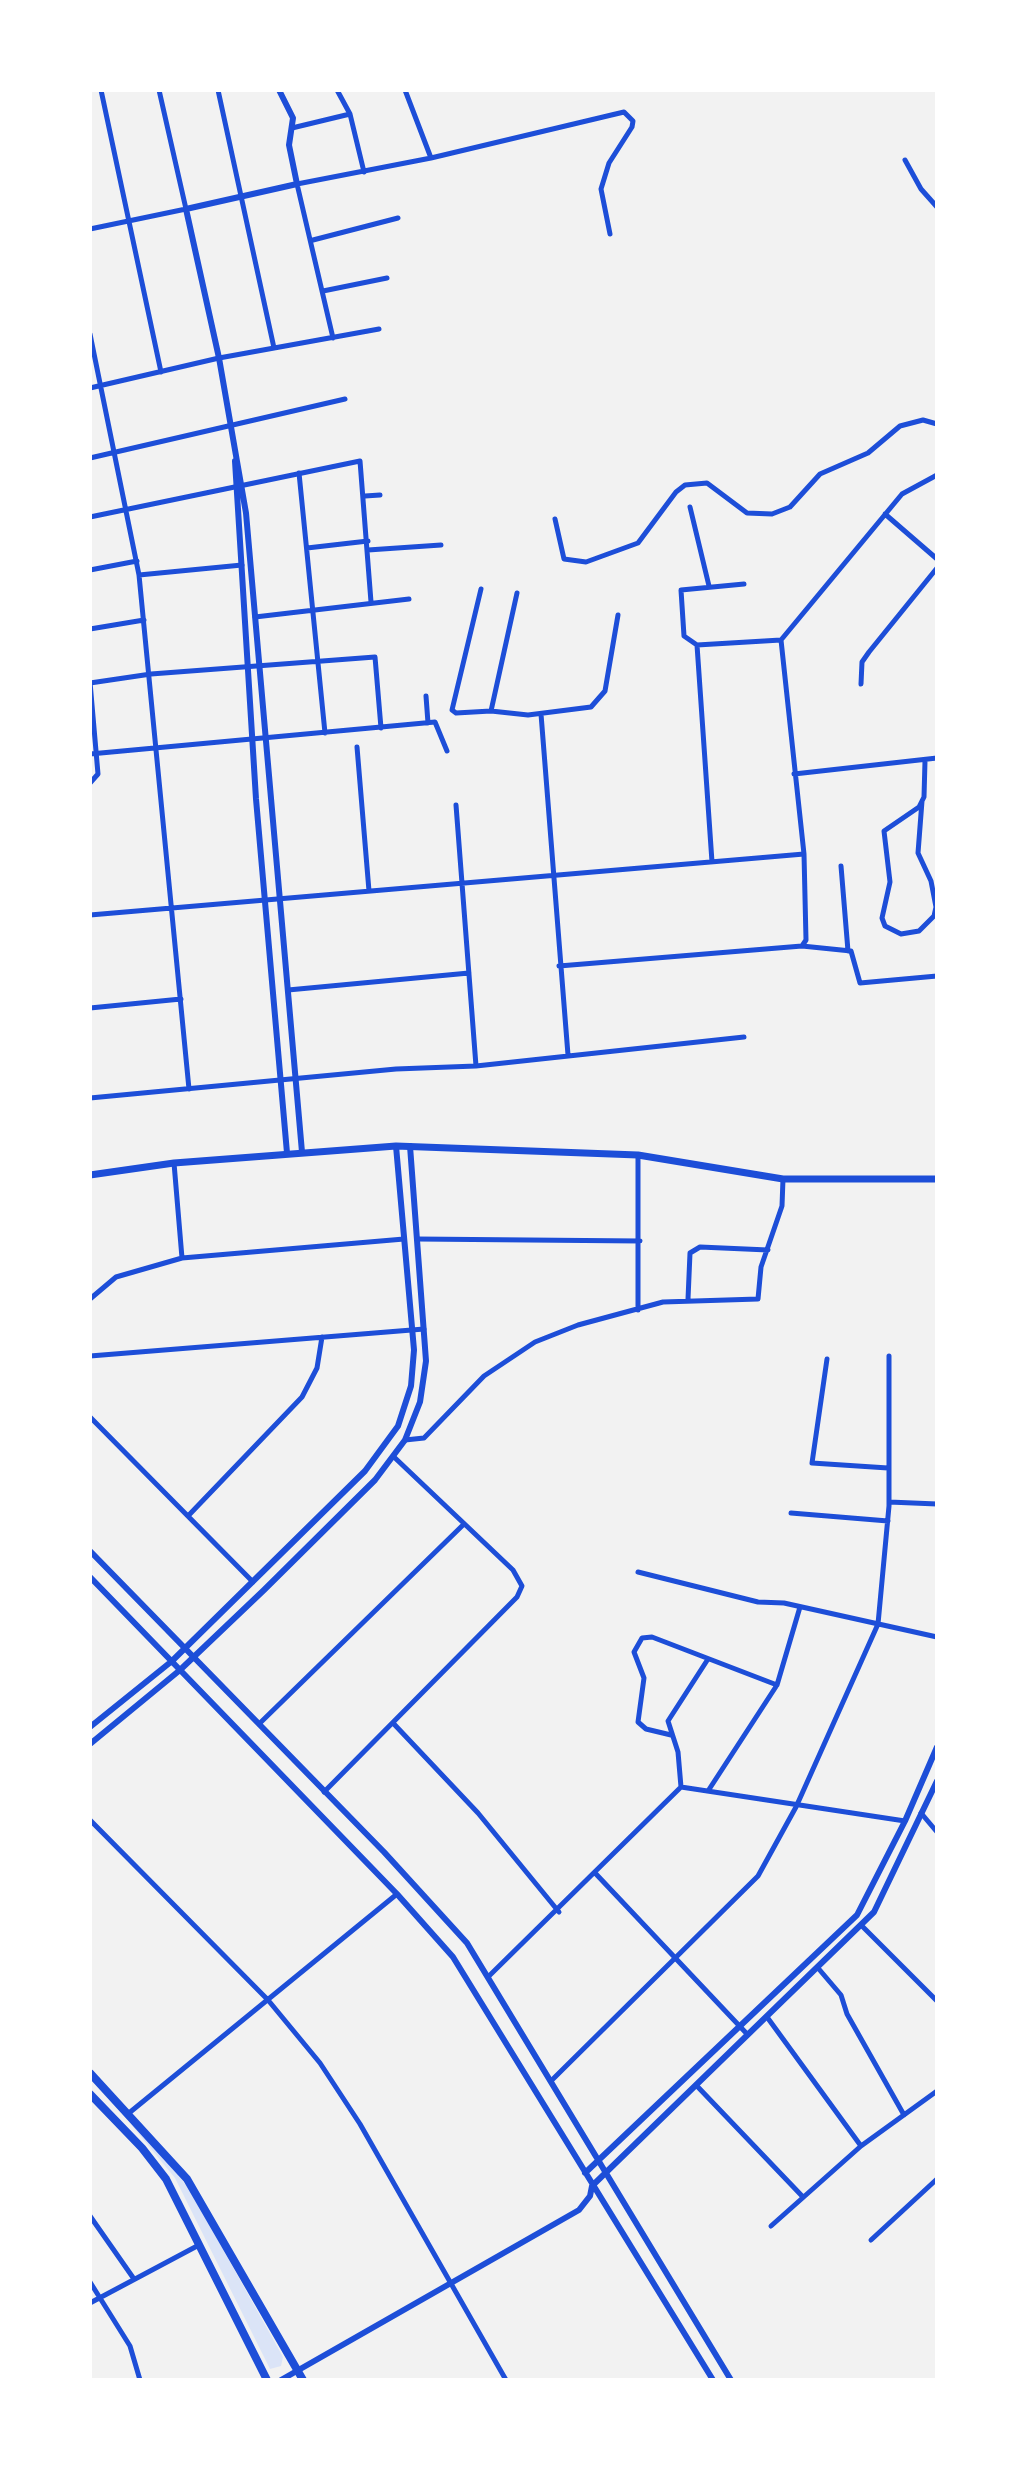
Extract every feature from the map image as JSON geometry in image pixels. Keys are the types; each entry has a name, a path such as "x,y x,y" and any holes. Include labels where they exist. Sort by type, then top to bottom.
{"main road":[{"path":"90,1175 174,1163 410,1146 638,1155 744,1175 783,1179 937,1179"},
{"path":"90,2073 129,2113 193,2189 303,2380"},
{"path":"90,2094 154,2163 200,2245 267,2380"}],"street":[{"path":"101,90 161,372"},
{"path":"159,90 219,358 233,441 255,617 302,1152"},
{"path":"218,90 274,348"},
{"path":"279,90 292,115 289,145 333,338"},
{"path":"337,90 350,114 364,172"},
{"path":"405,90 431,158"},
{"path":"90,229 431,158 624,112 629,115 632,127 609,163 601,189 610,234"},
{"path":"292,128 350,114"},
{"path":"905,160 921,189 937,207"},
{"path":"313,240 398,218"},
{"path":"323,291 387,278"},
{"path":"90,388 219,358 379,329"},
{"path":"90,334 139,575 189,1089"},
{"path":"90,458 345,399"},
{"path":"555,519 564,559 586,562 638,543 676,492 685,485 707,483 747,513 772,514 790,507 820,474 868,453 900,426 923,420 937,424"},
{"path":"90,517 360,461 371,602"},
{"path":"299,473 325,733"},
{"path":"802,946 806,940 804,854 781,640 902,494 937,475"},
{"path":"239,487 248,666 287,1153"},
{"path":"365,496 380,495"},
{"path":"690,507 709,586"},
{"path":"885,514 937,559"},
{"path":"307,548 368,541"},
{"path":"368,550 441,545"},
{"path":"90,570 137,561"},
{"path":"139,575 242,565"},
{"path":"861,684 862,662 937,568"},
{"path":"744,584 681,590 684,636 697,645 781,640"},
{"path":"481,589 452,710 456,713 491,711 541,714 580,710 599,701 605,691 618,615"},
{"path":"491,711 517,593"},
{"path":"255,617 409,599"},
{"path":"90,629 144,620"},
{"path":"697,645 712,862"},
{"path":"90,783 96,779 98,753 90,682 151,674 375,657 381,728"},
{"path":"426,696 428,723"},
{"path":"541,714 568,1055"},
{"path":"90,754 428,723 438,724 447,751"},
{"path":"357,747 369,891"},
{"path":"794,774 937,758"},
{"path":"922,801 916,811 884,831 890,882 882,918 885,926 901,934 919,931 934,916 936,907 931,881 918,853 922,801 925,761"},
{"path":"456,805 476,1066"},
{"path":"90,915 804,854"},
{"path":"841,866 848,951"},
{"path":"559,966 802,946 855,954 860,983 937,976"},
{"path":"288,990 469,973"},
{"path":"90,1008 181,999"},
{"path":"90,1098 476,1066 744,1037"},
{"path":"90,1727 172,1661 365,1471 392,1438 411,1386 413,1329 396,1146"},
{"path":"90,1744 194,1657 394,1457 405,1440 424,1388 425,1329 410,1146"},
{"path":"638,1155 638,1310"},
{"path":"174,1163 182,1258"},
{"path":"405,1440 424,1438 484,1376 535,1342 578,1325 663,1302 758,1299 761,1267 782,1206 783,1179"},
{"path":"90,1299 116,1277 182,1258 404,1239"},
{"path":"417,1239 640,1241"},
{"path":"688,1299 690,1253 700,1247 768,1250"},
{"path":"90,1356 425,1329"},
{"path":"188,1516 302,1397 317,1368 322,1337"},
{"path":"552,2080 758,1876 796,1807 878,1624 889,1502 889,1356"},
{"path":"827,1359 812,1463 888,1468"},
{"path":"90,1417 253,1582"},
{"path":"90,1429 96,1423"},
{"path":"324,1792 520,1593 522,1586 513,1570 394,1457"},
{"path":"889,1502 937,1504"},
{"path":"791,1513 888,1521"},
{"path":"259,1724 463,1525"},
{"path":"90,1551 445,1917 489,1976 731,2380"},
{"path":"638,1572 758,1602 800,1607 937,1637"},
{"path":"90,1577 397,1894 465,1973 713,2380"},
{"path":"708,1791 777,1685 800,1607"},
{"path":"671,1735 646,1729 638,1722 644,1678 635,1662 636,1643 652,1637 777,1685"},
{"path":"489,1976 559,1912 681,1787 678,1752 668,1721 708,1659"},
{"path":"393,1723 478,1813 559,1912"},
{"path":"585,2173 857,1915 905,1821 937,1747"},
{"path":"281,2380 579,2210 590,2196 592,2186 874,1912 937,1781"},
{"path":"681,1787 796,1807 905,1821"},
{"path":"921,1813 937,1832"},
{"path":"90,1820 268,2000 339,2090 506,2380"},
{"path":"596,1874 748,2035"},
{"path":"129,2113 397,1894"},
{"path":"862,1926 937,2001"},
{"path":"818,1968 841,1995 847,2014 904,2115"},
{"path":"767,2017 861,2146"},
{"path":"696,2085 803,2197"},
{"path":"771,2226 861,2146 937,2091"},
{"path":"871,2240 937,2179"},
{"path":"90,2216 134,2279"},
{"path":"90,2303 200,2245"},
{"path":"90,2282 130,2346 140,2380"}],"shaded area":[{"path":"129,2122 161,2153 191,2192 283,2357 281,2366 270,2369 175,2178"}]}
